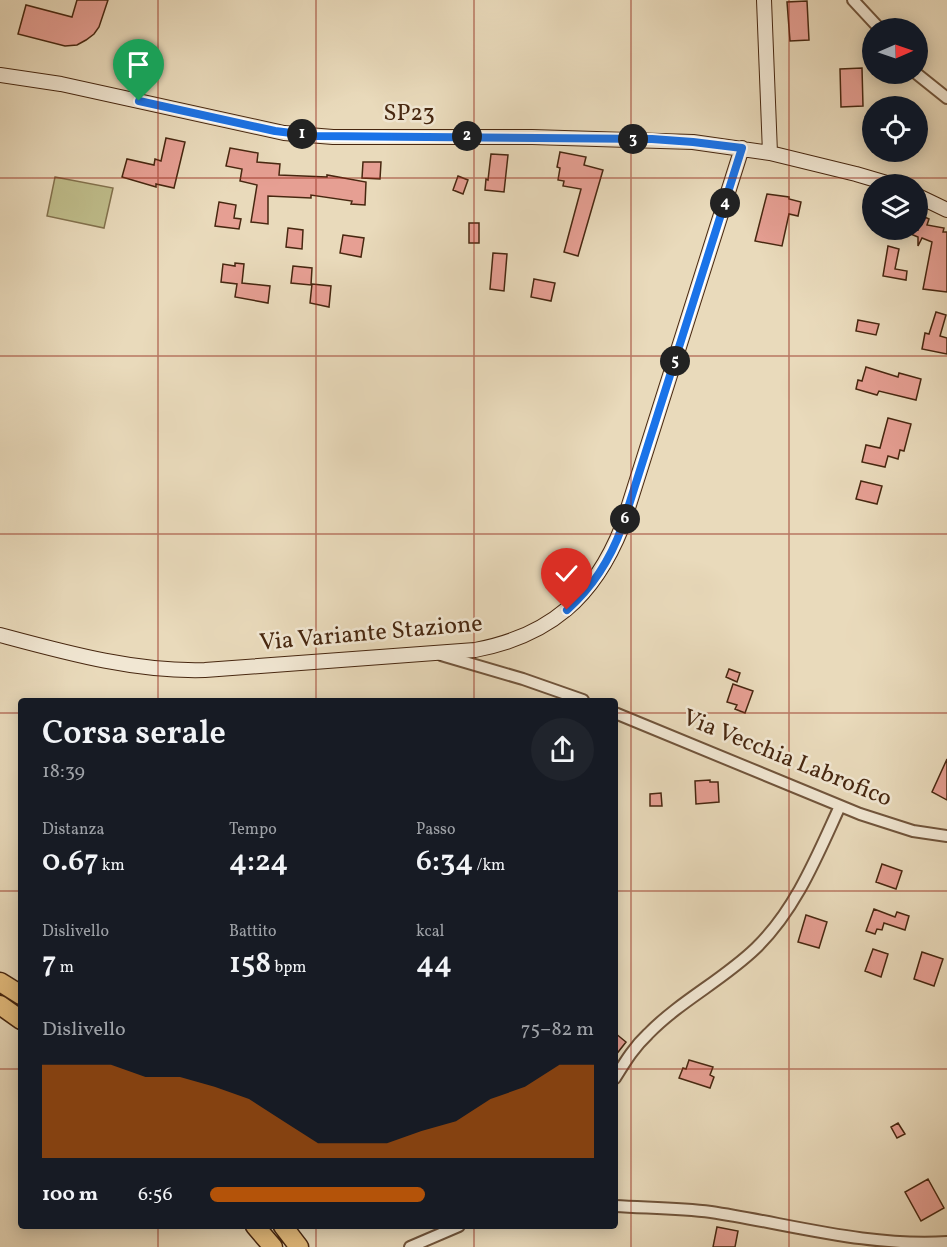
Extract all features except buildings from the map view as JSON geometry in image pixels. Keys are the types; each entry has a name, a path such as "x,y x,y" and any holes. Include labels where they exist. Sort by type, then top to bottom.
{"highway":[{"path":"0,982 18,993"},
{"path":"0,1005 18,1018"},
{"path":"258,1229 273,1247"},
{"path":"285,1229 299,1247"}],"street":[{"path":"764,0 770,153"},
{"path":"853,0 870,18"},
{"name":"SP23","path":"0,75 61,84 294,134 351,137 652,139 693,142 770,153 862,176"},
{"path":"928,82 947,98"},
{"name":"Via Variante Stazione","path":"0,635 96,659 143,667 179,670 226,669 491,647 530,633 558,616 574,603 603,568 622,527 742,148"},
{"path":"928,201 947,210"},
{"path":"435,653 577,698"},
{"name":"Via Vecchia Labrofico","path":"618,714 840,806 907,829 947,836"},
{"path":"618,1073 629,1055 649,1033 741,960 772,930 809,873 840,806"},
{"path":"618,1206 712,1212 876,1241 913,1244 947,1242"},
{"path":"410,1247 452,1229"}],"shaded area":[{"path":"55,177 113,188 104,228 47,216"}],"route":[{"path":"139,101 275,131 316,136 652,139 742,148 615,546 597,577 567,610"}]}
